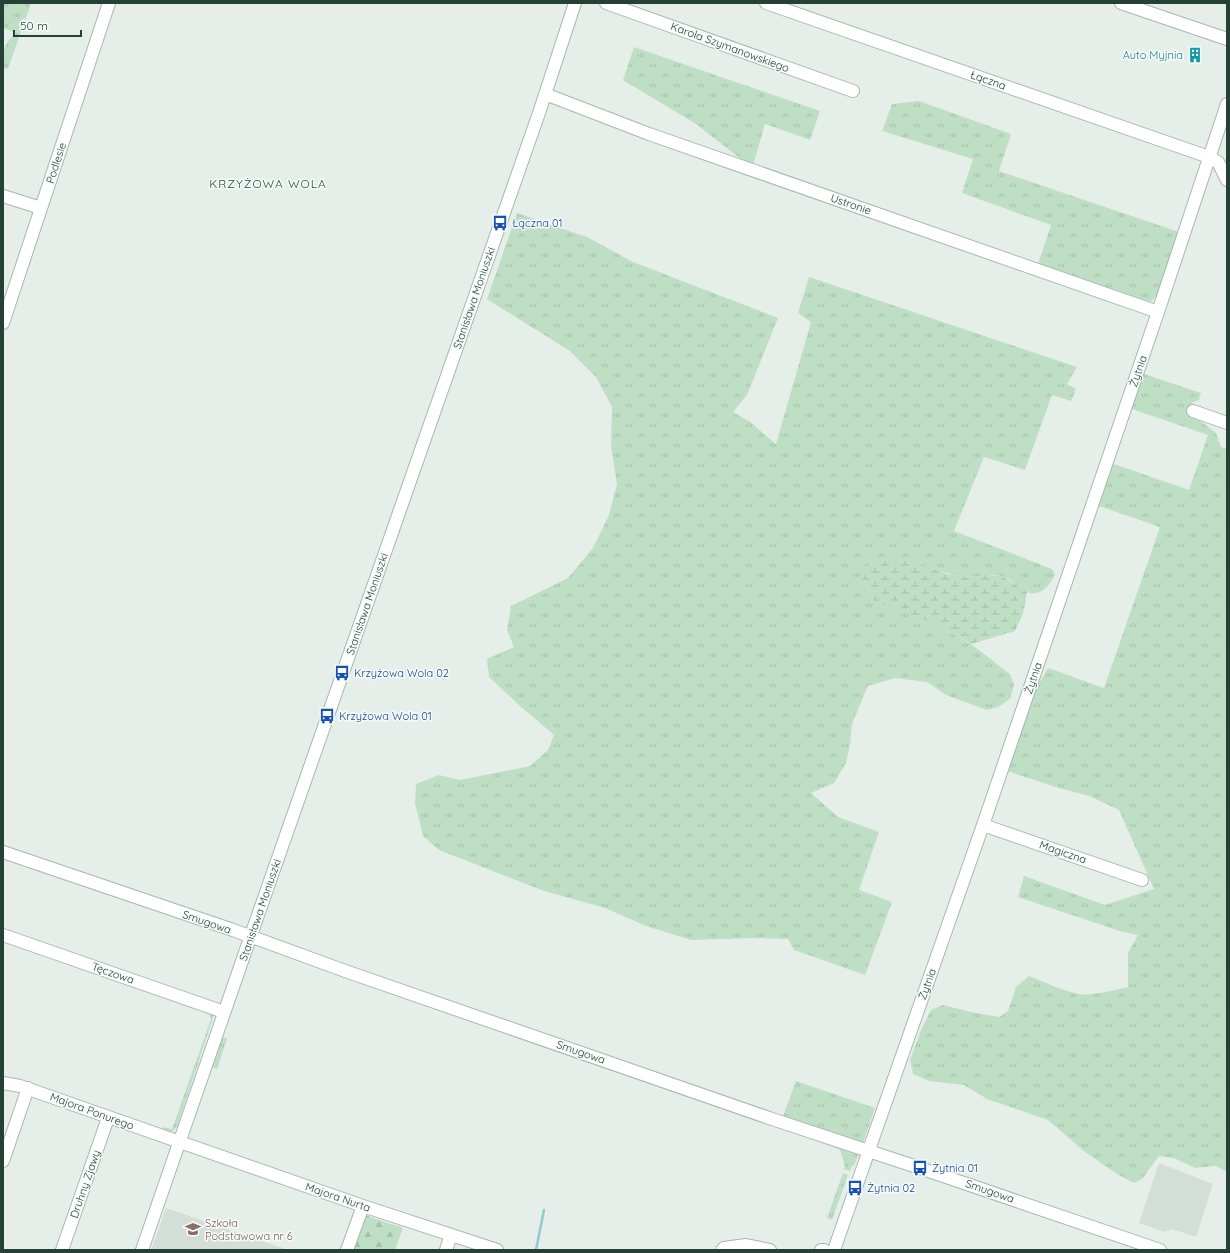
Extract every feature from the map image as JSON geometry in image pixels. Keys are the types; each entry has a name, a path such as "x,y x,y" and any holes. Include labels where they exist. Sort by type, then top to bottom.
{"street":[{"name":"Podlesie","path":"3,323 109,3"},
{"name":"Stanisława Moniuszki","path":"142,1250 545,94 575,3"},
{"name":"Karola Szymanowskiego","path":"606,3 853,91"},
{"name":"Łączna","path":"766,3 1209,157"},
{"path":"1121,3 1227,39"},
{"name":"Ustronie","path":"545,94 649,134 1158,312"},
{"name":"Żytnia","path":"834,1250 867,1156 870,1152 873,1138 983,825 1158,312 1227,104"},
{"path":"1209,157 1218,162 1227,180"},
{"path":"3,196 41,208"},
{"path":"1193,411 1227,422"},
{"name":"Magiczna","path":"983,825 1142,880"},
{"name":"Smugowa","path":"3,852 772,1119 863,1148 870,1152 874,1152 1160,1250"},
{"name":"Tęczowa","path":"3,935 224,1012"},
{"name":"Majora Ponurego","path":"3,1083 28,1088 180,1143"},
{"path":"3,1161 28,1088"},
{"name":"Druhny Zjawy","path":"62,1250 108,1118"},
{"name":"Majora Nurta","path":"180,1143 497,1250"},
{"path":"347,1250 363,1206"},
{"path":"446,1250 451,1235"},
{"path":"722,1250 724,1248 746,1245 770,1250"}],"shaded area":[{"path":"1159,1163 1213,1184 1196,1237 1172,1229 1165,1232 1139,1223"},
{"name":"Szkoła Podstawowa nr 6","path":"166,1208 288,1250 151,1250"}],"green space":[{"path":"3,3 31,3 8,69 3,68 5,48 8,40 16,33 3,28"},
{"path":"634,47 820,111 810,140 765,124 753,165 737,156 696,124 623,80"},
{"path":"919,101 1011,134 999,171 1179,232 1157,298 1155,297 1152,301 1148,301 1038,264 1051,225 962,193 973,159 882,131 892,104"},
{"path":"517,213 587,237 633,262 778,318 747,395 733,412 750,422 776,444 811,322 798,313 809,277 1077,367 1067,384 1076,389 1071,401 1052,395 1025,470 984,457 954,531 1052,569 1055,575 1052,581 1042,591 1031,593 1026,592 1010,580 1001,576 990,575 971,577 955,575 912,560 933,623 971,644 1010,674 1014,685 1010,699 998,707 987,710 946,695 927,682 895,678 868,686 852,724 850,745 846,763 834,783 811,793 838,817 879,832 859,890 892,902 865,975 794,950 788,939 753,938 691,940 646,926 605,908 544,891 439,850 423,836 415,803 416,784 439,775 460,780 530,766 548,750 554,735 489,677 487,659 514,647 507,630 511,606 568,578 593,548 609,515 617,484 611,447 612,407 596,377 570,351 487,299"},
{"path":"1141,373 1201,393 1199,400 1193,402 1190,415 1198,419 1216,433 1221,447 1227,449 1227,1172 1216,1166 1195,1168 1174,1158 1159,1156 1142,1179 1134,1183 1117,1174 1085,1152 1048,1120 987,1099 964,1085 929,1081 913,1074 910,1060 921,1030 931,1010 943,1005 999,1017 1008,1011 1016,987 1029,976 1060,989 1079,994 1097,993 1128,987 1128,953 1138,935 1123,932 1018,897 1024,876 1105,905 1154,889 1119,810 1089,796 1007,771 1034,692 1048,668 1104,688 1160,527 1096,505 1111,463 1189,490 1208,435 1129,408"},
{"path":"912,560 947,574 972,577 987,575 1002,576 1027,592 1023,614 1015,631 971,644 933,623 875,601 863,587 861,570 868,561"},
{"path":"188,1005 214,1013 214,1015 177,1127 171,1132 162,1130 163,1127 172,1129 211,1019 209,1013"},
{"path":"223,1037 227,1039 217,1069 212,1067"},
{"path":"796,1081 875,1108 863,1143 783,1116"},
{"path":"819,1142 858,1155 854,1166 852,1166 850,1171 844,1169 845,1166 840,1150"},
{"path":"843,1173 848,1175 832,1220 827,1218"},
{"path":"365,1215 403,1228 395,1250 353,1250"}],"waterway":[{"path":"536,1250 544,1210"}],"place":[{"name":"Auto Myjnia","path":"1195,55"},
{"name":"Łączna 01","path":"500,223"},
{"name":"Krzyżowa Wola 02","path":"342,673"},
{"name":"Krzyżowa Wola 01","path":"327,716"},
{"name":"Żytnia 01","path":"920,1168"},
{"name":"Żytnia 02","path":"855,1188"},
{"name":"Szkoła Podstawowa nr 6","path":"193,1229"}],"district":[{"name":"KRZYŻOWA WOLA","path":"268,184"}]}
